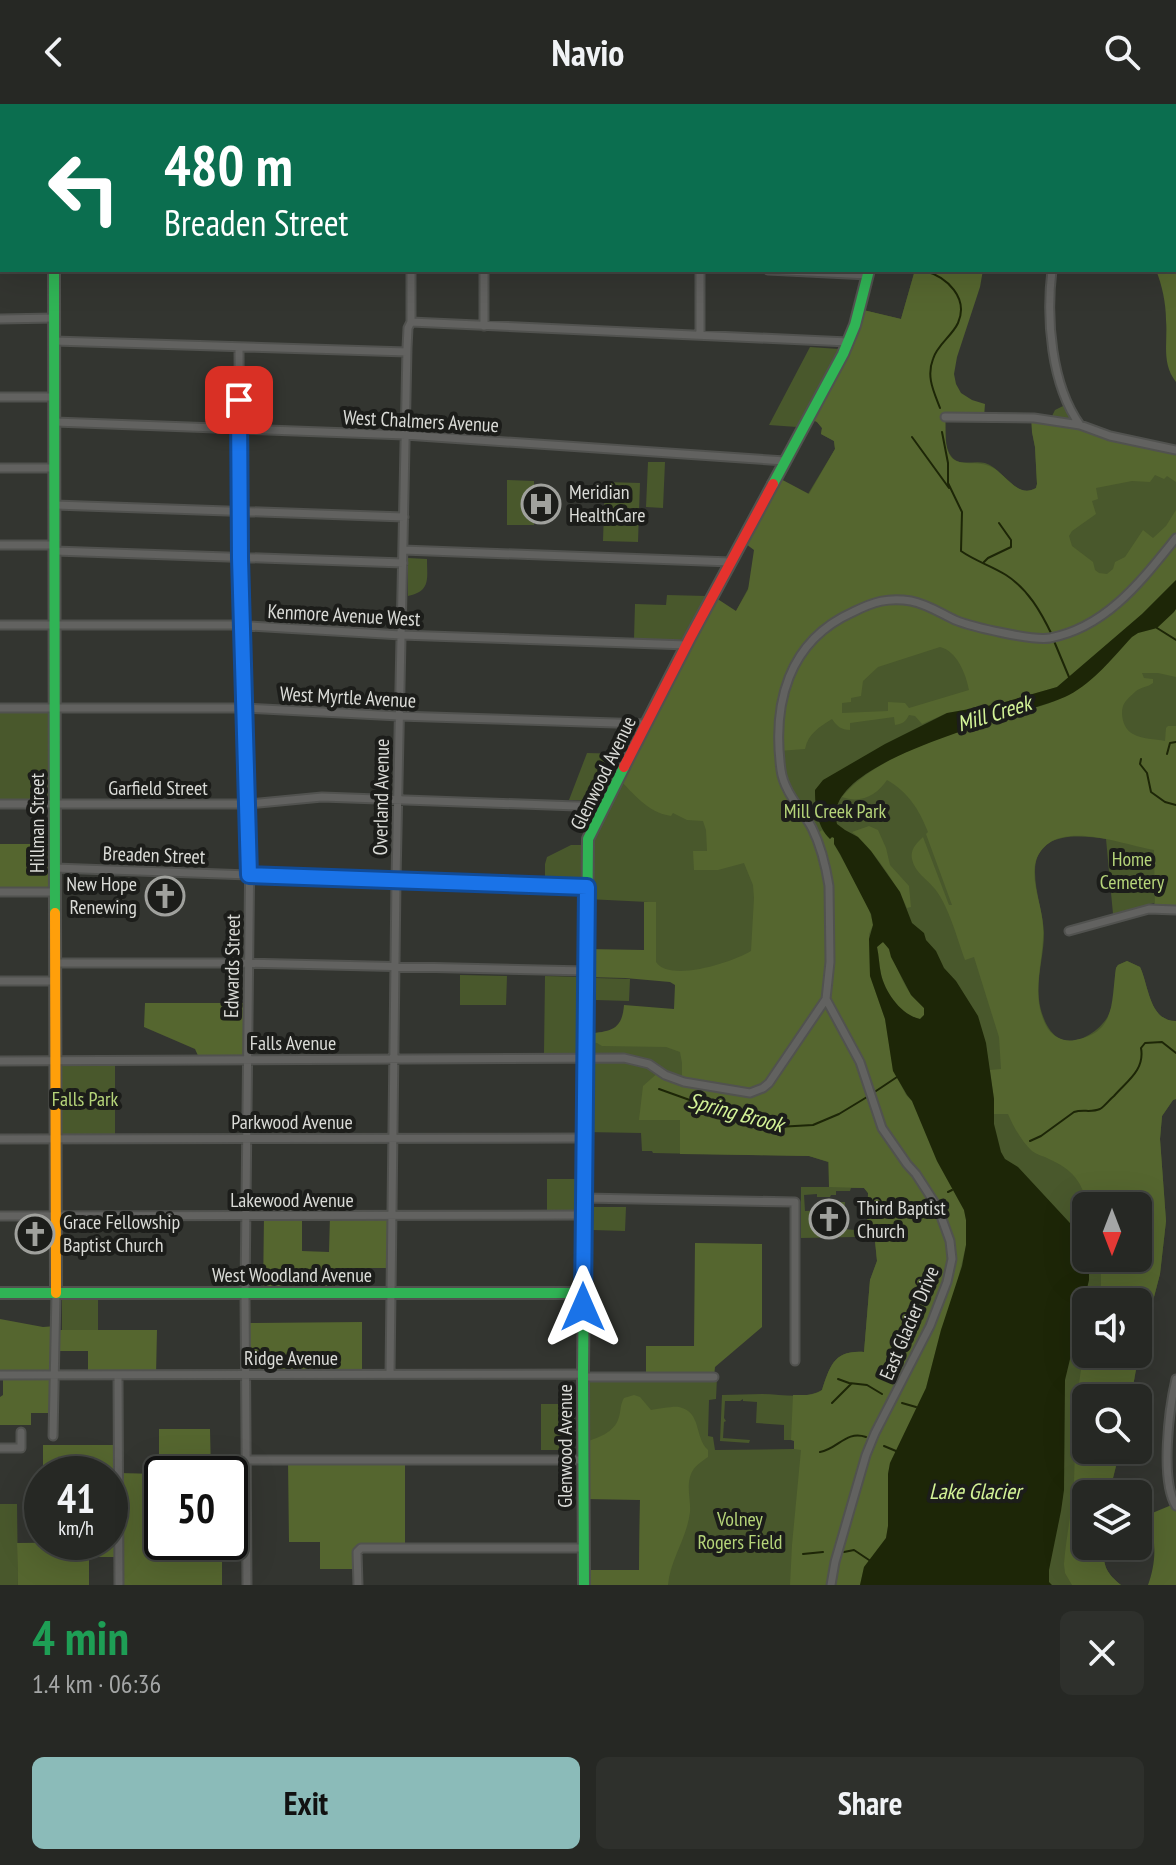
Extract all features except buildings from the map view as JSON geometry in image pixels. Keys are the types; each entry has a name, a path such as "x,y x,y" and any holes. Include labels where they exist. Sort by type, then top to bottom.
{"street":[{"name":"Hillman Street","path":"53,1436 56,1293 54,272"},
{"name":"Overland Avenue","path":"390,1374 397,800 411,272"},
{"path":"484,272 484,326"},
{"path":"700,272 700,335"},
{"name":"Glenwood Avenue","path":"584,1585 583,1293 588,839 848,342 868,272"},
{"path":"1052,272 1050,315 1057,374 1065,401 1080,425"},
{"path":"0,319 54,318"},
{"path":"411,322 848,342"},
{"path":"54,341 407,352"},
{"name":"Edwards Street","path":"239,347 240,558 249,804 246,1456"},
{"path":"0,397 55,397"},
{"path":"945,417 1034,418 1080,425 1110,436 1176,450"},
{"name":"West Chalmers Avenue","path":"55,422 405,435 785,461"},
{"path":"0,468 55,468"},
{"path":"55,505 404,517"},
{"path":"826,999 830,962 827,874 815,835 781,773 779,750 785,689 801,653 823,629 845,615 887,599 914,601 968,624 1033,638 1054,636 1094,621 1120,602 1176,538"},
{"path":"0,545 403,563"},
{"path":"403,550 731,562"},
{"name":"Kenmore Avenue West","path":"0,625 242,625 401,635 687,645"},
{"name":"West Myrtle Avenue","path":"0,708 245,708 646,724"},
{"name":"Garfield Street","path":"0,804 249,804 322,797 604,807"},
{"name":"Breaden Street","path":"55,868 587,887"},
{"path":"0,892 55,892"},
{"path":"1069,931 1145,910 1176,910"},
{"path":"55,963 586,971"},
{"path":"0,981 55,981"},
{"name":"Falls Avenue","path":"0,1061 631,1058 682,1082 755,1092 775,1076 826,999"},
{"name":"East Glacier Drive","path":"826,999 865,1074 885,1133 938,1208 950,1241 952,1259 947,1282 930,1326 866,1455 831,1585"},
{"name":"Parkwood Avenue","path":"0,1139 585,1138"},
{"path":"584,1198 795,1202 795,1361"},
{"name":"Lakewood Avenue","path":"0,1216 584,1215"},
{"name":"West Woodland Avenue","path":"0,1293 583,1293"},
{"name":"Ridge Avenue","path":"0,1375 714,1377"},
{"path":"118,1375 119,1585"},
{"path":"1176,1379 1169,1422 1168,1483 1176,1506"},
{"path":"0,1448 21,1448 21,1432"},
{"path":"248,1460 583,1460"},
{"path":"358,1585 357,1552 367,1547 584,1548"},
{"name":"Edwards Street","path":"247,1560 247,1585"}],"green space":[{"path":"914,272 983,272 954,374 961,393 985,404 984,417 945,417 950,455 962,463 989,466 1019,488 1030,490 1037,484 1031,418 1176,450 1176,482 1167,476 1164,479 1155,475 1150,482 1132,481 1096,488 1098,499 1092,501 1096,514 1069,536 1072,546 1093,562 1095,570 1107,574 1115,562 1125,557 1143,530 1153,538 1166,526 1176,510 1176,580 1142,614 1057,687 998,704 947,713 922,724 915,716 909,715 904,722 895,725 894,717 850,723 850,730 840,727 832,719 811,735 805,749 779,751 781,774 816,835 822,830 830,839 834,838 834,844 867,903 873,925 869,934 870,976 885,1019 893,1070 912,1101 966,1220 966,1245 954,1296 941,1330 926,1388 890,1463 886,1538 864,1567 860,1585 790,1585 801,1450 794,1449 794,1441 791,1440 793,1395 819,1392 835,1361 846,1354 864,1352 870,1280 877,1261 875,1241 867,1236 868,1193 864,1188 829,1187 829,1162 809,1156 680,1154 680,1120 639,1120 643,1086 660,1071 682,1081 680,1052 666,1047 602,1046 586,1042 586,1034 608,1031 617,1025 624,1005 674,1009 675,985 670,982 586,977 587,949 644,950 644,902 656,902 656,962 663,968 687,971 731,960 751,951 753,885 744,863 718,870 694,870 693,851 707,851 703,821 655,811 618,778 713,596 736,611 748,590 754,550 742,541 777,477 809,494 835,449 834,441 821,434 822,428 809,418 859,309 901,319","holes":["940,647 951,653 960,664 969,690 909,708 905,703 888,702 888,711 842,713 842,703 861,696 863,681 878,667"]},
{"name":"Mill Creek Park","path":"915,272 942,396 947,447 954,459 985,463 1021,490 1036,488 1032,432 1050,420 1055,410 1067,404 1080,425 1176,450 1176,910 1155,909 1154,903 1113,914 1106,839 1071,837 1050,842 1037,859 1035,872 1044,933 1039,978 1040,1006 1054,1034 1064,1040 1078,1040 1099,1027 1108,1016 1112,1004 1116,968 1127,961 1140,967 1155,1009 1167,1019 1176,1021 1176,1099 1162,1116 1160,1139 1166,1221 1160,1274 1152,1305 1152,1288 1072,1288 1072,1368 1136,1368 1133,1384 1072,1384 1072,1464 1116,1464 1112,1480 1072,1480 1072,1560 1104,1560 1111,1576 1121,1585 584,1585 584,1570 639,1570 640,1492 584,1491 583,1377 717,1377 716,1399 709,1400 708,1436 713,1437 715,1450 794,1449 794,1440 784,1440 784,1425 756,1423 757,1402 743,1399 725,1401 723,1438 750,1440 749,1443 720,1441 722,1395 801,1396 815,1393 822,1390 835,1361 846,1354 864,1352 870,1280 877,1261 875,1241 867,1236 868,1193 864,1188 836,1191 836,1195 830,1197 804,1195 805,1211 827,1210 823,1213 823,1225 820,1226 824,1235 835,1235 835,1209 838,1209 839,1202 845,1202 844,1229 855,1230 855,1237 801,1238 801,1187 829,1187 828,1162 809,1156 653,1153 642,1151 641,1133 585,1132 586,1039 683,1039 684,979 649,978 648,902 587,899 588,845 609,796 736,611 750,585 755,549 805,499 835,449 834,441 821,434 822,428 809,418 859,309 901,319"},
{"path":"1157,272 1176,272 1176,382 1168,367 1162,288"},
{"path":"810,347 839,349 797,427 769,425"},
{"path":"648,462 665,462 663,508 646,507"},
{"path":"507,480 534,481 534,525 507,525"},
{"path":"605,482 640,483 638,542 603,541"},
{"path":"408,558 427,559 427,573 421,591 408,596"},
{"path":"667,595 706,596 683,640 634,639 635,604 666,605"},
{"path":"1176,609 1176,677 1142,673 1144,678 1153,679 1153,683 1129,698 1122,714 1127,729 1144,738 1165,741 1166,728 1176,726 1176,910 1155,909 1154,850 1089,836 1063,837 1045,847 1037,857 1035,868 1043,926 1039,1004 1048,1029 1060,1039 1071,1040 1089,1036 1098,1030 1105,1023 1112,1003 1116,968 1127,961 1140,967 1155,1009 1167,1019 1176,1021 1176,1099 1162,1116 1160,1139 1166,1221 1160,1274 1152,1305 1152,1288 1100,1288 1101,1272 1152,1272 1152,1192 1084,1192 1070,1172 1032,1151 1018,1134 1008,1114 994,1114 990,1070 1001,1069 999,1037 974,957 965,960 944,905 914,864 913,849 923,837 949,905 952,905 925,824 907,796 887,780 868,797 842,797 879,766 901,754 1063,697 1100,670 1131,637 1157,628"},
{"path":"55,707 55,798 0,801 0,708"},
{"path":"587,753 624,754 599,801 569,800"},
{"path":"869,826 878,830 890,865 909,886 911,907 907,908 883,867 852,832"},
{"path":"0,844 55,844 55,892 0,892"},
{"path":"571,845 582,845 581,881 545,880 547,857"},
{"path":"881,942 885,943 906,987 924,1008 920,1019 900,1008 886,988 877,947"},
{"path":"460,975 507,976 506,1005 460,1005"},
{"path":"545,976 580,977 579,1053 544,1053"},
{"path":"596,978 630,979 629,1001 596,1000"},
{"path":"145,1003 248,1003 247,1059 200,1060 195,1049 144,1027"},
{"name":"Falls Park","path":"55,1060 115,1060 115,1139 56,1139"},
{"path":"547,1179 579,1179 578,1210 547,1210"},
{"path":"594,1207 626,1207 625,1231 593,1230"},
{"path":"302,1215 302,1251 329,1252 330,1215 392,1215 391,1268 337,1268 336,1293 263,1293 264,1216"},
{"path":"695,1243 762,1244 762,1327 715,1367 714,1377 646,1377 646,1346 694,1346"},
{"path":"62,1300 98,1300 98,1330 62,1330"},
{"path":"0,1319 43,1327 56,1326 56,1330 157,1330 156,1375 88,1375 88,1351 56,1351 54,1413 31,1413 31,1425 0,1425 3,1376 0,1375"},
{"path":"362,1322 362,1374 245,1375 245,1323"},
{"path":"1081,1368 1136,1368 1133,1384 1079,1384"},
{"path":"640,1397 651,1410 676,1407 691,1414 708,1450 708,1457 692,1471 688,1522 668,1585 584,1585 584,1570 639,1570 640,1500 584,1499 583,1443 614,1427 624,1398"},
{"path":"541,1404 575,1404 575,1450 541,1450"},
{"path":"159,1429 210,1429 211,1456 159,1456"},
{"path":"43,1445 119,1445 119,1456 43,1456"},
{"path":"288,1460 405,1460 405,1547 361,1548 357,1569 320,1569 320,1542 289,1542"},
{"path":"1074,1464 1116,1464 1112,1480 1074,1480"},
{"path":"128,1473 144,1474 144,1560 222,1560 222,1585 119,1585 119,1560 128,1560"},
{"path":"1176,1498 1176,1585 1148,1585 1153,1568 1152,1513 1174,1504"},
{"path":"1072,1501 1072,1560 1104,1560 1111,1576 1121,1585 1072,1585 1064,1564"},
{"path":"0,1504 17,1504 18,1585 0,1585"},
{"path":"17,1543 24,1543 24,1560 89,1560 89,1585 18,1585"}],"water":[{"name":"Lake Glacier","path":"1176,580 1174,612 1157,628 1132,637 1103,669 1078,690 891,760 859,779 840,800 837,824 858,837 871,851 900,892 912,923 924,933 978,1016 986,1043 994,1099 994,1124 1001,1152 1072,1226 1072,1272 1089,1272 1087,1288 1072,1288 1072,1351 1065,1380 1064,1490 1049,1570 1052,1585 860,1585 864,1567 886,1538 890,1463 926,1388 962,1266 966,1220 912,1101 893,1071 885,1019 870,976 871,914 834,844 834,838 830,839 822,828 816,810 815,790 823,780 947,713 998,704 1057,687 1142,614","holes":["883,942 911,995 924,1008 920,1019 900,1008 886,988 877,947"]}],"waterway":[{"path":"928,272 948,283 961,305 958,323 938,349 931,366 932,384 940,408"},
{"path":"942,432 948,483 962,512 961,551 1006,575 1021,587 1052,635"},
{"path":"912,437 949,488"},
{"path":"984,562 1011,547 1011,540 999,523"},
{"path":"1157,628 1176,640"},
{"path":"1054,641 1069,677"},
{"path":"1167,754 1170,743 1176,742"},
{"path":"1141,759 1140,764 1147,773 1151,792 1165,802 1176,805"},
{"path":"1030,1141 1074,1112 1097,1110 1104,1106 1138,1069 1141,1048 1145,1043 1162,1042 1176,1053"},
{"name":"Spring Brook","path":"873,1093 897,1077"},
{"name":"Spring Brook","path":"659,1089 714,1111 743,1114 777,1127 813,1125 867,1097"},
{"path":"948,1192 952,1190"},
{"path":"881,1212 908,1214 923,1210"},
{"path":"838,1379 867,1385 882,1394"},
{"path":"832,1403 851,1384"},
{"path":"902,1403 916,1407"},
{"path":"820,1452 853,1436 866,1437"},
{"path":"884,1446 896,1451"},
{"path":"844,1552 854,1550 869,1560"},
{"path":"803,1554 823,1552"}],"traffic: fast":[{"path":"54,272 55,913"},
{"path":"773,484 843,354 855,325 868,272"},
{"path":"584,1585 588,839 624,767"},
{"path":"0,1293 583,1293"}],"traffic: slow":[{"path":"55,913 56,1293"}],"traffic: jam":[{"path":"624,767 773,484"}],"place":[{"name":"Meridian HealthCare","path":"541,504"},
{"name":"New Hope Renewing","path":"165,896"},
{"name":"Third Baptist Church","path":"829,1219"},
{"name":"Grace Fellowship Baptist Church","path":"35,1234"}],"route":[{"path":"239,400 249,875 587,887 583,1307"}],"water label":[{"name":"Mill Creek","path":"994,713"}],"park label":[{"name":"Home Cemetery","path":"1132,870"},
{"name":"Volney Rogers Field","path":"740,1530"}]}
